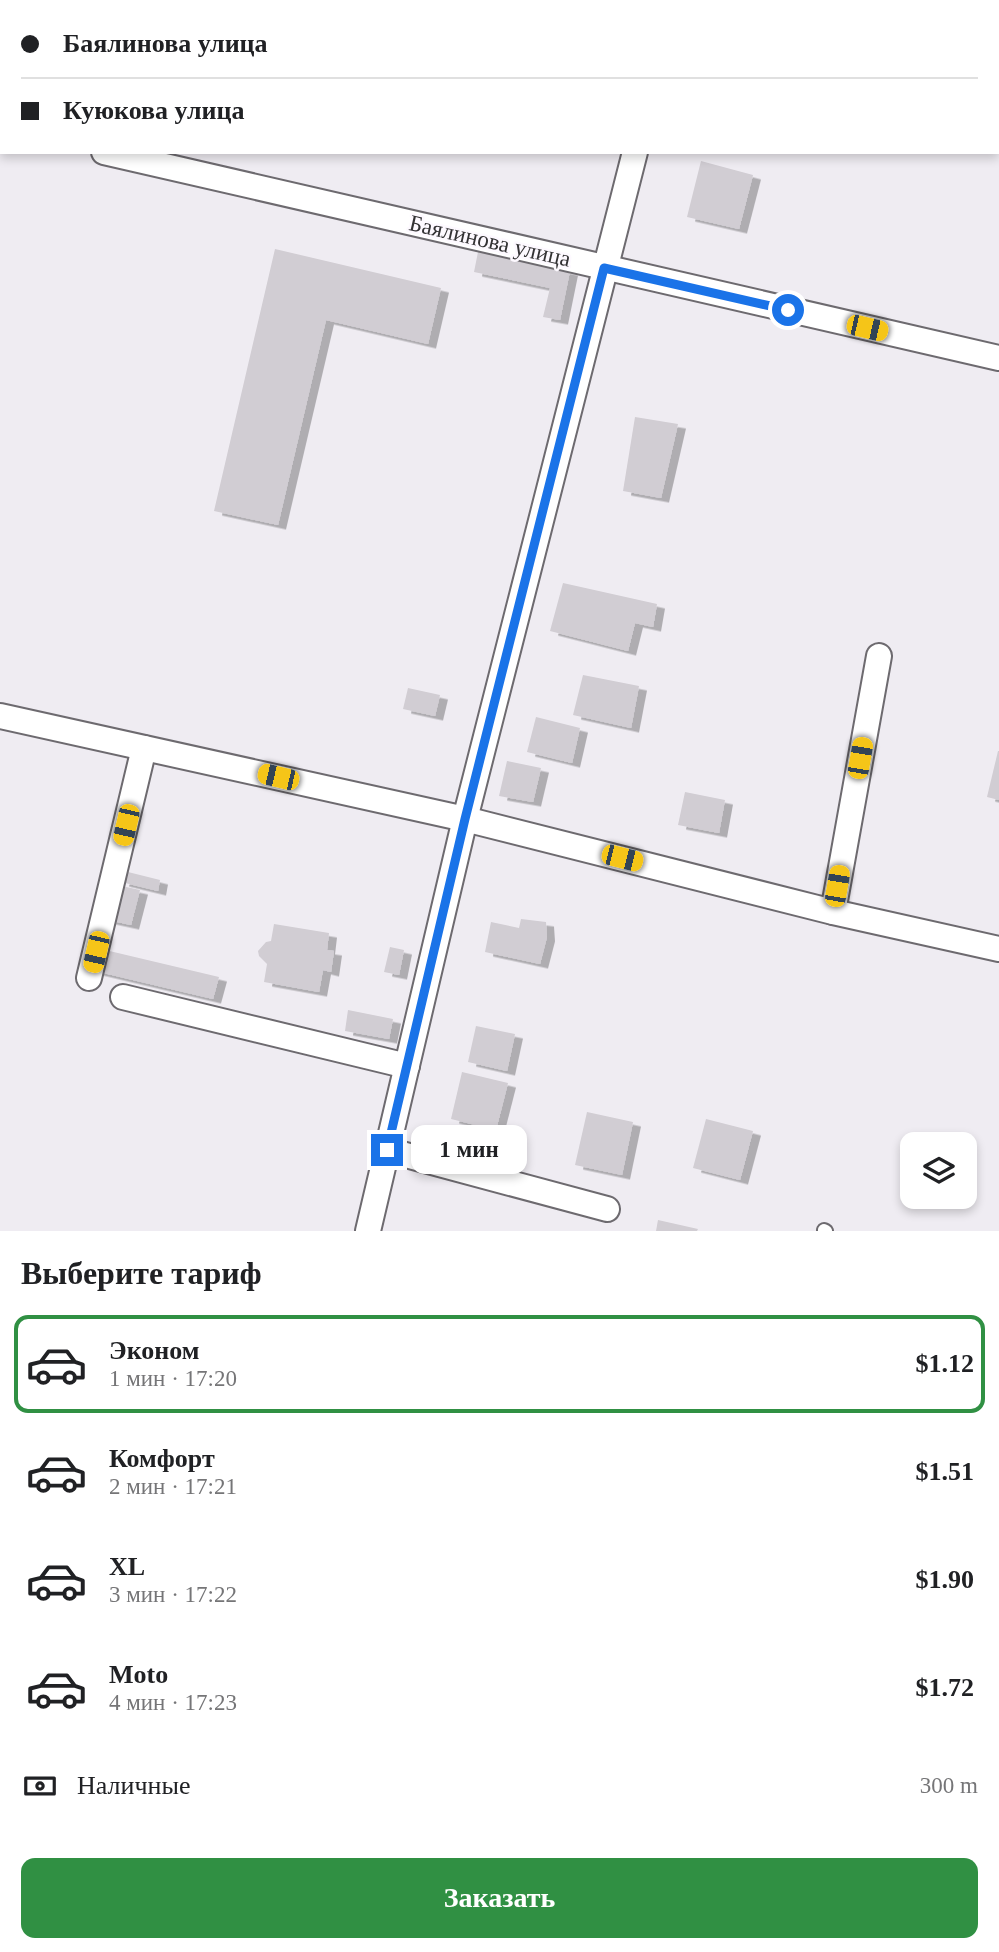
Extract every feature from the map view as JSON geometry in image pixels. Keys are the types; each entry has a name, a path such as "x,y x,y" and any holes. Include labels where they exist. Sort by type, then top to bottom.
{"street":[{"name":"Баялинова улица","path":"113,154 999,358"},
{"path":"368,1231 465,819 634,154"},
{"path":"833,912 879,656"},
{"path":"0,716 465,819 833,912 999,950"},
{"path":"89,978 144,748"},
{"path":"123,997 407,1066"},
{"path":"387,1150 607,1209"}],"building":[{"path":"701,161 753,175 739,229 687,217"},
{"path":"275,249 441,288 428,344 326,320 278,525 214,511"},
{"path":"478,252 570,271 560,320 543,317 550,288 474,272"},
{"path":"635,417 678,424 661,498 623,491"},
{"path":"563,583 657,604 653,627 635,623 628,651 550,631"},
{"path":"583,675 639,686 631,728 573,715"},
{"path":"408,688 440,695 435,716 403,709"},
{"path":"536,717 580,728 572,763 527,752"},
{"path":"999,751 999,800 987,797"},
{"path":"507,761 541,768 533,802 499,796"},
{"path":"685,792 725,800 719,833 678,825"},
{"path":"124,871 160,880 158,891 121,882"},
{"path":"117,885 140,890 131,925 108,920"},
{"path":"521,919 546,922 547,937 540,964 485,952 491,922 519,928"},
{"path":"274,924 329,933 327,950 334,951 331,972 323,970 319,992 264,982 267,964 258,951 266,942 271,941"},
{"path":"390,947 404,950 399,975 384,972"},
{"path":"101,949 219,977 213,999 95,971"},
{"path":"348,1010 393,1019 389,1039 345,1031"},
{"path":"476,1026 515,1034 507,1071 468,1062"},
{"path":"462,1072 508,1083 496,1130 451,1119"},
{"path":"587,1112 633,1122 622,1175 575,1165"},
{"path":"706,1119 753,1131 740,1180 693,1168"},
{"path":"658,1220 698,1229 656,1231"}],"route":[{"path":"387,1150 465,819 604,268 788,310"}]}
